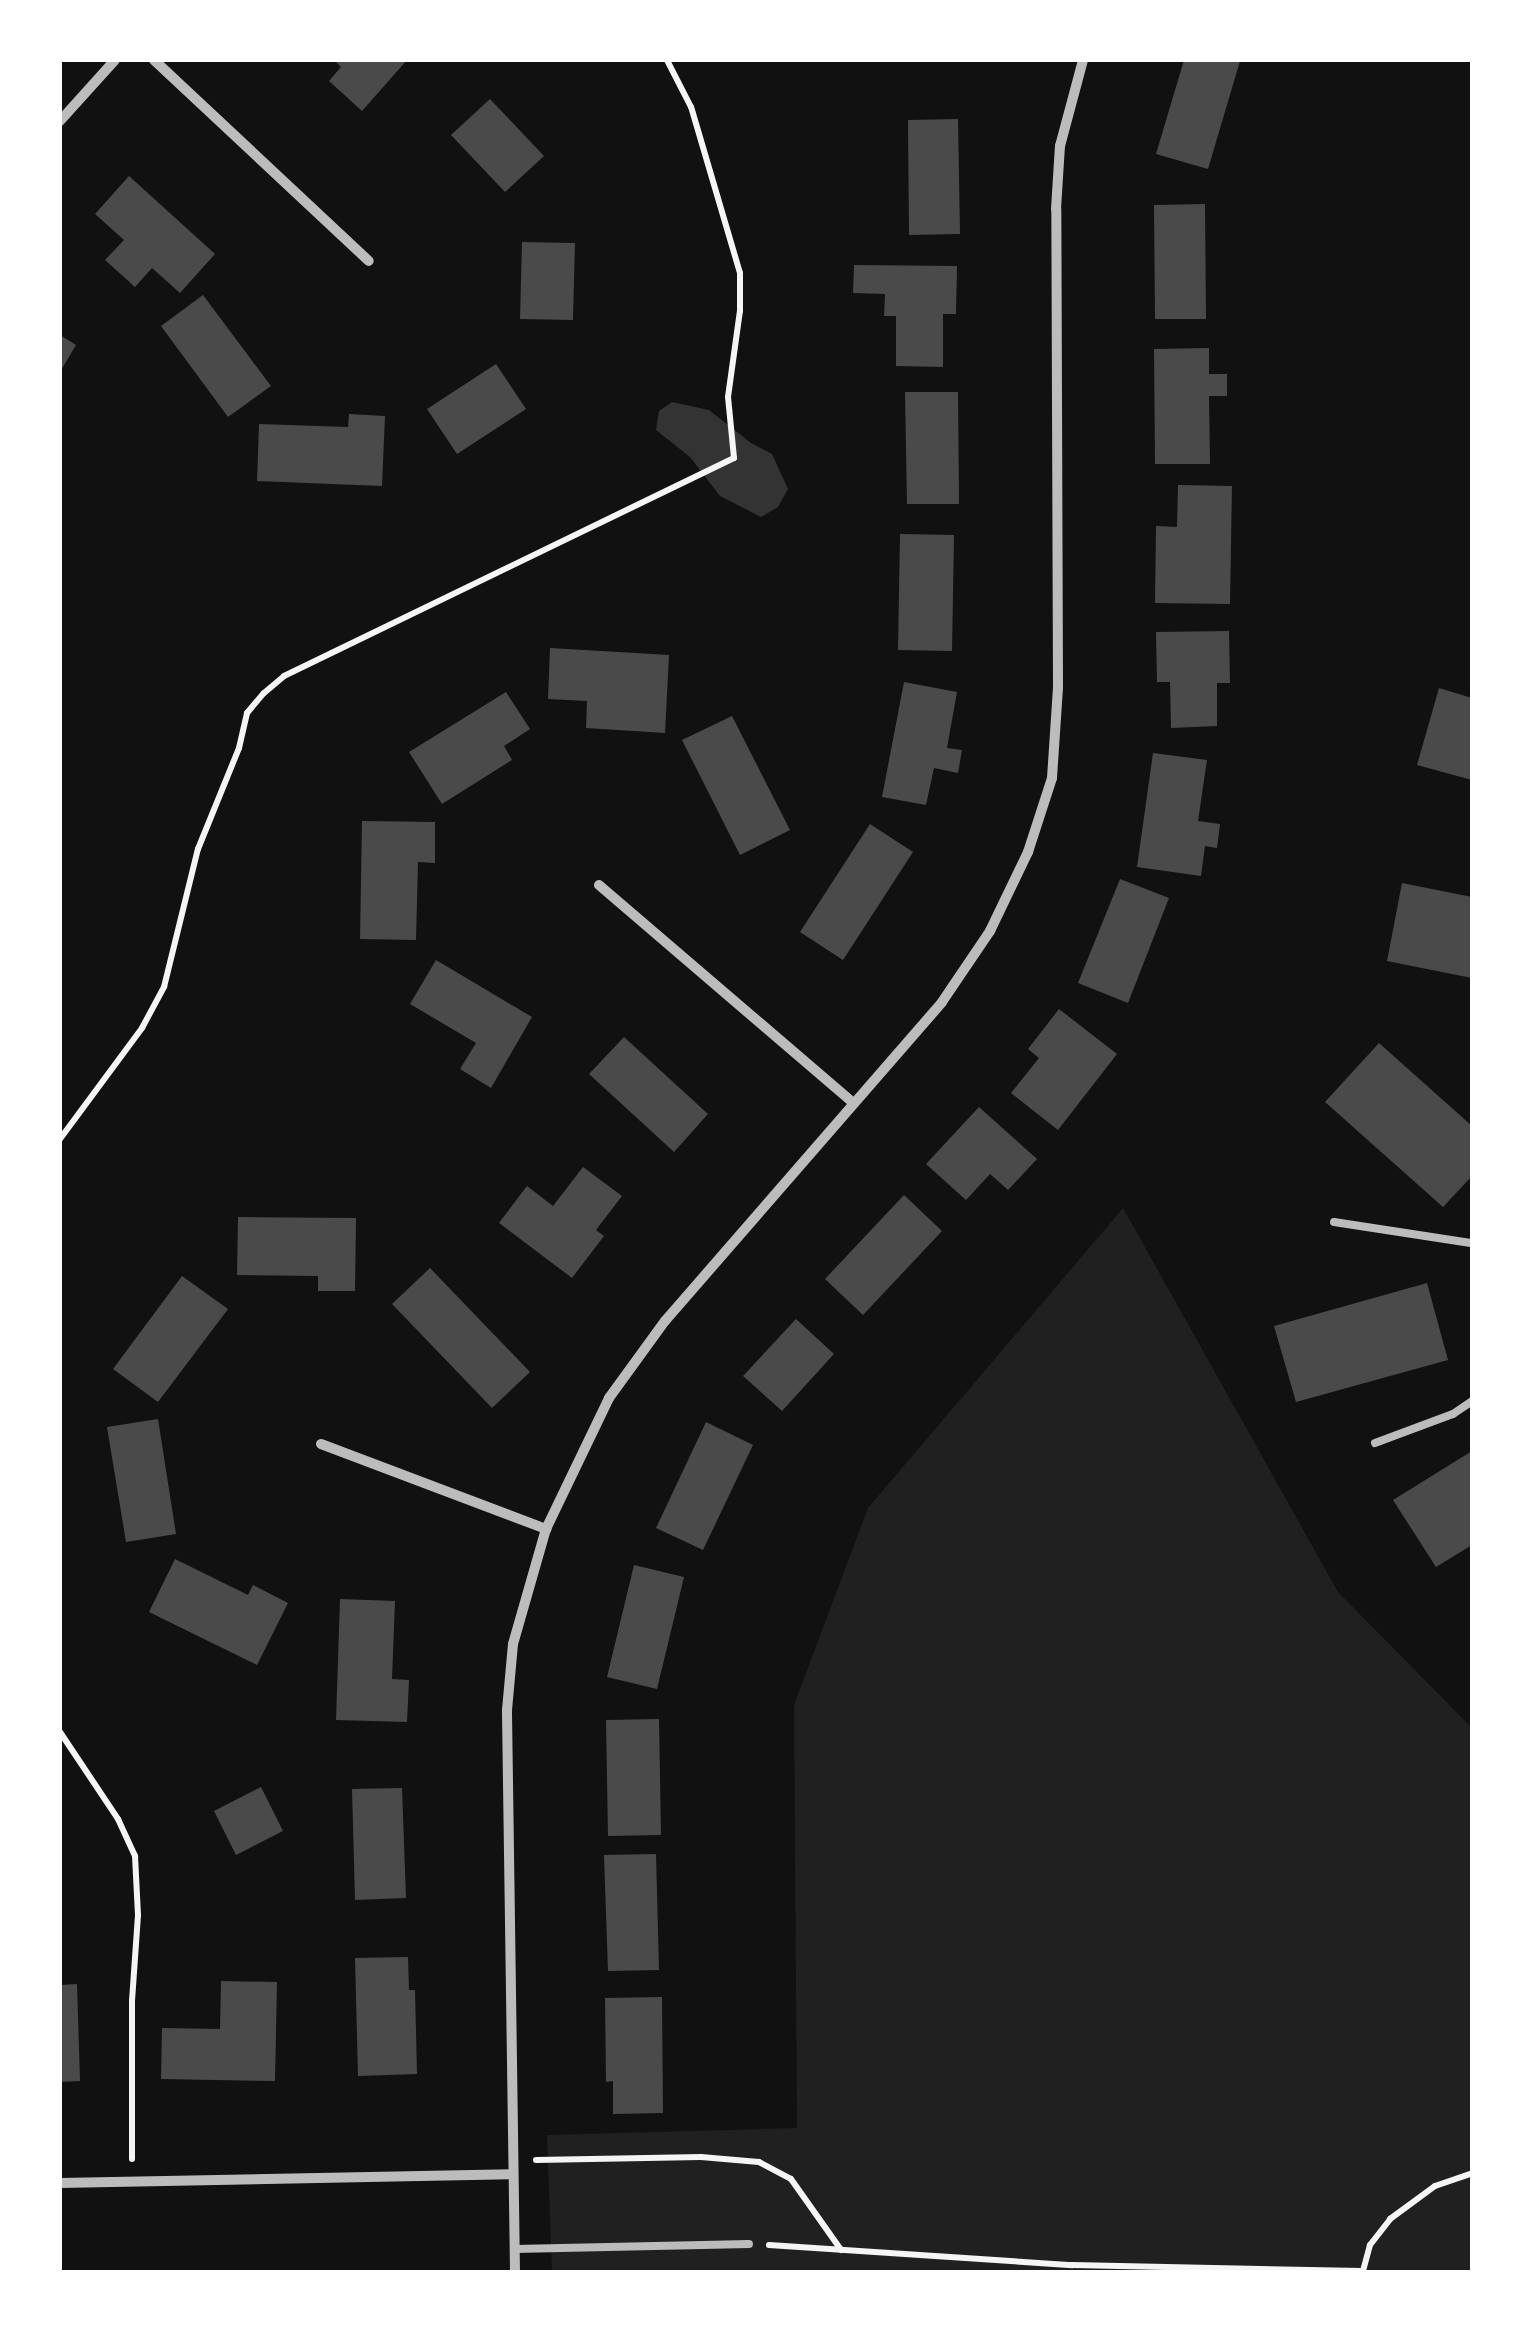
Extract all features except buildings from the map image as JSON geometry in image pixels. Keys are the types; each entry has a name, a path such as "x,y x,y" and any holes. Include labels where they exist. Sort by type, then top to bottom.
{"street":[{"path":"60,121 116,60"},
{"path":"154,60 369,261"},
{"path":"515,2272 507,1710 512,1644 546,1529 566,1480 620,1383 665,1320 942,1002 1012,894 1052,778 1058,688 1056,209 1060,146 1083,60"},
{"path":"599,884 852,1101"},
{"path":"321,1444 546,1529"},
{"path":"60,2183 512,2174"}],"lane":[{"path":"1334,1222 1472,1243"},
{"path":"1375,1443 1452,1414 1472,1401"},
{"path":"514,2249 749,2244"}],"path":[{"path":"60,1139 142,1028 164,987 198,849 239,748 247,713 264,693 284,676 734,458 728,396 740,311 740,272 691,107 667,60"},
{"path":"60,1732 118,1818 135,1856 138,1930 132,2002 132,2182"},
{"path":"512,2174 536,2160 701,2157 759,2162 791,2179 841,2252"},
{"path":"749,2244 1072,2265 1362,2272 1370,2245 1390,2219 1435,2186 1472,2173"}],"shaded area":[{"path":"672,402 709,410 751,443 772,454 788,489 778,507 761,517 720,496 690,457 656,430 659,411"},
{"path":"1123,1208 1338,1592 1472,1728 1472,2272 552,2272 547,2135 797,2128 794,1705 868,1508"}]}
